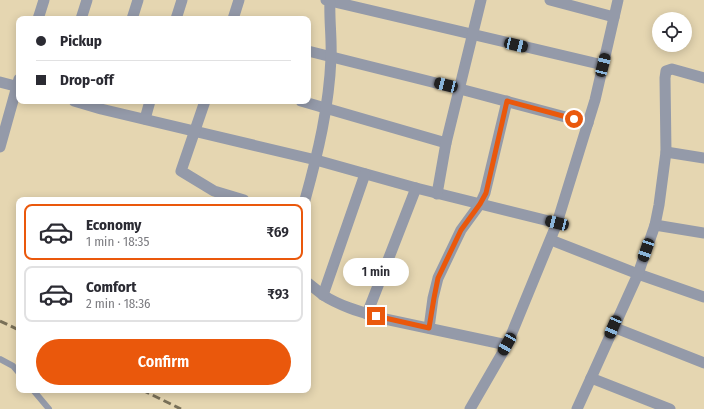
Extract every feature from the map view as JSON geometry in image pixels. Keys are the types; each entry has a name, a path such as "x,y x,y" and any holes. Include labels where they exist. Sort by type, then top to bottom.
{"street":[{"path":"39,16 44,0"},
{"path":"82,16 87,0"},
{"path":"133,16 138,0"},
{"path":"177,16 182,0"},
{"path":"234,16 240,0"},
{"path":"306,197 316,160 327,108 331,57 329,0 603,65"},
{"path":"437,194 446,143 481,0"},
{"path":"550,0 614,16"},
{"path":"470,409 507,344 551,240 595,100 618,0"},
{"path":"311,52 588,123"},
{"path":"577,409 638,274 655,225 660,204 666,152 666,71 672,69 704,78"},
{"path":"0,82 16,84"},
{"path":"0,147 3,127 16,90"},
{"path":"429,328 438,278 461,230 486,193 507,101"},
{"path":"145,119 149,104"},
{"path":"204,104 181,171 213,195 225,197"},
{"path":"311,104 446,143"},
{"path":"102,105 145,119 316,160 437,194 557,223"},
{"path":"666,152 704,158"},
{"path":"323,295 365,174"},
{"path":"367,314 416,188"},
{"path":"655,225 704,233"},
{"path":"551,240 638,274 704,297"},
{"path":"311,285 323,295 336,302 367,314 507,344"},
{"path":"613,327 704,363"},
{"path":"591,378 654,406 670,409"}],"lane":[{"path":"0,359 16,370"},
{"path":"36,393 49,409"}],"railway":[{"path":"0,321 16,329"},
{"path":"148,393 181,409"}],"route":[{"path":"376,316 429,328 438,278 461,230 486,193 507,101 574,119"}]}
